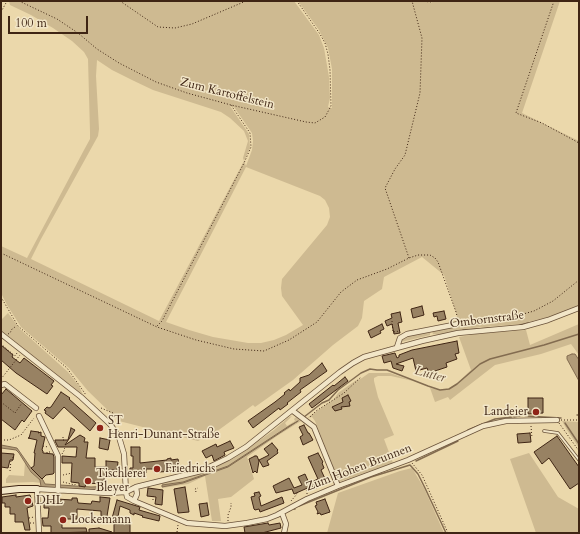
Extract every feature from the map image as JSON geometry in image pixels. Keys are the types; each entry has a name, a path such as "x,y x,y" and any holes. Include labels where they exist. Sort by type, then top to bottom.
{"street":[{"name":"Ombornstraße","path":"126,492 136,487 201,471 222,462 246,447 352,363 371,355 422,340 463,332 523,327 548,320 579,308"},
{"path":"397,347 400,338 407,334 458,324"},
{"path":"1,334 90,404 110,424 121,444 125,463 126,492 108,493 59,486 37,490 19,489 1,491"},
{"path":"1,385 5,384 36,408"},
{"path":"293,411 315,428 338,486"},
{"path":"38,415 58,456 59,486"},
{"name":"Zum Hohen Brunnen","path":"126,492 127,497 134,501 159,510 178,520 187,523 228,526 267,519 338,486 408,460 483,426 506,420 557,420"},
{"path":"134,501 137,494 136,487"},
{"path":"37,490 39,533"},
{"path":"282,513 286,524 284,533"}],"lane":[{"path":"544,431 558,433 579,460"}],"path":[{"path":"1,12 7,1"},
{"name":"Zum Kartoffelstein","path":"19,1 57,19 78,33 97,49 119,63 156,82 187,93 231,105 315,123 322,120 331,106 330,70 327,48 320,34 297,1"},
{"path":"120,1 158,27 175,28 192,24 246,1"},
{"path":"409,258 386,188 395,169 405,155 420,93 422,38 412,1"},
{"path":"421,1 434,1"},
{"path":"554,1 516,113 542,123 579,143"},
{"path":"156,326 162,321 251,147 250,133 231,105"},
{"path":"1,253 156,326 196,340 234,349 264,351 290,340 317,322 341,292 357,280 387,269 409,258 425,255 435,258 440,266 456,312 458,324 509,318 534,312 553,301 579,280"},
{"path":"1,297 18,326 72,374 85,392 90,404 95,404 113,413"},
{"path":"392,321 393,332 400,331"},
{"path":"5,338 15,327"},
{"path":"1,344 15,356 18,352 20,355 1,380"},
{"path":"307,421 316,411 340,396 362,377"},
{"path":"1,402 15,413 25,400"},
{"path":"1,440 9,440 21,434 38,415"},
{"path":"530,420 532,438"},
{"path":"557,420 579,420"},
{"path":"557,420 579,451"},
{"path":"63,437 65,440"},
{"path":"58,456 65,450 63,447"},
{"path":"10,472 13,457"},
{"path":"408,460 422,475 448,533"},
{"path":"59,476 72,473"},
{"path":"59,486 75,485 76,482"},
{"path":"196,492 195,489 198,488"},
{"path":"291,501 297,494 296,492"},
{"path":"228,526 228,515 231,511 231,503"},
{"path":"177,532 178,520"}],"shaded area":[{"path":"9,1 294,1 319,35 324,48 329,77 330,98 328,107 332,108 332,69 328,48 319,30 298,1 429,1 430,3 435,1 560,1 522,113 579,141 579,305 563,313 521,324 472,328 440,335 433,334 432,332 430,335 401,342 401,339 409,335 459,322 444,275 422,257 384,277 382,289 364,301 362,318 358,326 333,345 293,380 255,407 253,405 216,432 198,441 119,421 88,391 69,368 21,327 1,293 1,246 27,258 90,139 88,59 84,52 72,41 53,28 10,5","holes":["97,60 112,70 153,90 221,112 244,131 248,141 243,158 244,161 159,321 31,259 98,136 99,129 96,76","230,106 234,107 252,133 252,150 246,166 244,161 250,148 249,134","246,167 320,196 325,200 329,208 330,217 327,225 282,279 282,296 303,325 274,340 261,343 248,343 213,337 166,322"]},
{"path":"8,313 20,329 68,372 79,386 83,395 1,331 1,320"},
{"path":"579,324 579,355 571,344 541,354 495,365 450,400 448,397 435,402 430,388 446,390 457,383 471,370 459,337 476,334 526,330 530,345"},
{"path":"575,354 579,360 579,381 567,359 567,356"},
{"path":"369,373 390,373 413,381 391,376 378,376 374,378 378,397 394,435 384,439 393,463 339,482 315,421 312,417 307,418 334,399 338,393"},
{"path":"292,416 285,423 287,426 295,421 294,419 296,417 301,421 247,457 254,479 231,497 218,499 221,521 212,521 205,476 188,484 162,488 162,483 189,477 228,460 259,439 260,440"},
{"path":"298,421 228,467 183,483 162,487 162,485 183,482 228,466"},
{"path":"562,421 579,422 579,448 567,430"},
{"path":"1,445 17,448 31,468 45,484 91,487 115,486 115,488 89,490 41,487 40,480 31,472 19,453 16,450 1,448"},
{"path":"529,453 558,497 579,509 579,533 536,533 510,459"},
{"path":"25,462 31,472 40,480 41,483 6,483 6,479 9,475 24,476"},
{"path":"412,468 424,488 444,533 327,533 338,493"}],"building":[{"path":"422,306 424,315 413,318 411,309"},
{"path":"444,311 446,319 438,321 437,316 434,317 433,313"},
{"path":"400,312 402,322 398,323 400,333 394,334 392,324 387,326 385,321 392,318 391,314"},
{"path":"382,324 384,329 380,331 381,333 371,338 368,331"},
{"path":"457,341 459,353 455,354 457,359 446,363 447,367 429,373 427,368 416,371 413,358 396,364 404,366 402,371 393,368 391,361 384,363 382,356 395,353 397,358 399,355 412,350"},
{"path":"1,345 20,363 24,358 54,381 51,385 53,386 47,394 16,373 1,360"},
{"path":"322,363 327,371 300,390 301,392 287,403 288,404 280,410 279,408 253,428 248,421 275,402 289,389 290,391 300,382 300,378 309,375"},
{"path":"345,377 348,381 312,408 309,404"},
{"path":"6,389 32,411 24,422 22,420 15,430 1,419 1,395"},
{"path":"61,392 70,398 69,399 96,423 90,431 64,407 53,419 45,413 46,411 44,410 47,407 51,407"},
{"path":"348,395 351,401 349,402 350,406 341,407 342,409 335,411 332,407 343,402 342,398"},
{"path":"528,398 543,398 543,413 528,414"},
{"path":"304,425 313,440 303,445 300,437 303,435 299,427"},
{"path":"71,428 75,430 65,445 80,435 85,438 84,442 88,442 86,458 95,458 95,467 105,467 104,484 86,483 85,487 79,486 79,483 71,482 72,463 62,463 62,456 76,457 77,447 58,447 55,440 68,440"},
{"path":"31,431 39,432 38,433 41,432 41,436 45,437 42,450 43,453 53,454 54,457 54,473 46,475 42,479 31,468 34,466 34,453 37,440 28,438"},
{"path":"530,433 531,442 518,443 517,434"},
{"path":"557,436 579,467 579,483 570,489 549,458 542,464 534,452"},
{"path":"100,438 110,440 108,450 99,448"},
{"path":"230,441 234,448 224,452 225,455 214,461 212,455 206,458 202,451 216,444 217,447"},
{"path":"272,443 278,450 278,453 267,461 269,465 263,467 259,460 269,455 264,449"},
{"path":"131,447 140,447 140,463 167,460 171,458 171,460 178,459 179,464 175,465 176,471 155,472 154,469 146,469 146,473 130,474 130,468 133,468"},
{"path":"1,453 14,454 13,460 10,460 8,468 1,467"},
{"path":"318,453 323,462 324,468 321,470 327,483 314,489 312,486 294,494 292,489 276,493 273,486 289,478 294,488 302,485 298,477 305,474 309,483 318,479 308,457"},
{"path":"257,456 259,461 257,473 255,471 253,473 249,459"},
{"path":"106,461 118,462 117,470 106,470"},
{"path":"185,487 189,512 178,513 174,489"},
{"path":"148,488 163,490 162,505 155,504 156,497 147,496"},
{"path":"259,492 261,496 259,497 261,506 282,497 284,503 260,512 259,509 255,510 251,497 255,496 254,493"},
{"path":"16,495 16,497 30,495 33,506 27,508 30,530 25,530 23,522 15,522 15,514 10,514 10,507 5,507 5,503 2,503 2,497"},
{"path":"100,497 110,498 106,522 101,523 101,511 77,509 77,519 62,519 62,528 86,528 87,532 51,533 51,526 43,526 42,518 48,518 49,508 44,508 44,503 46,504 46,502 57,501 57,499 72,500 72,498 77,498 78,503 91,504 92,501 100,502"},
{"path":"325,499 330,512 321,515 320,513 317,514 318,512 315,506 317,505 316,502"},
{"path":"117,500 140,507 139,510 160,516 159,521 142,517 143,516 134,513 134,515 130,513 130,510 120,506 117,522 111,522"},
{"path":"207,503 209,515 201,517 199,504"},
{"path":"268,523 269,525 280,523 281,528 262,533 245,533 244,527"},
{"path":"114,524 130,524 130,533 114,533"},
{"path":"99,528 112,532 89,533 89,529"}],"waterway":[{"path":"520,325 528,323"},
{"path":"463,330 491,328"},
{"name":"Lutter","path":"304,417 322,403 329,400 338,390 361,373 370,369 387,370 440,390 449,389 480,364 490,359 579,334"},
{"path":"514,417 524,415 561,418"},
{"path":"468,430 495,419 512,417"},
{"path":"565,423 579,444"},
{"path":"416,461 458,441"},
{"path":"299,506 371,477 410,465 418,474 446,533"}],"place":[{"name":"Landeier","path":"536,412"},
{"name":"ST Henri-Dunant-Straße","path":"100,428"},
{"name":"Friedrichs","path":"157,469"},
{"name":"Tischlerei Bleyer","path":"88,481"},
{"name":"DHL","path":"28,501"},
{"name":"Lockemann","path":"63,520"}]}
